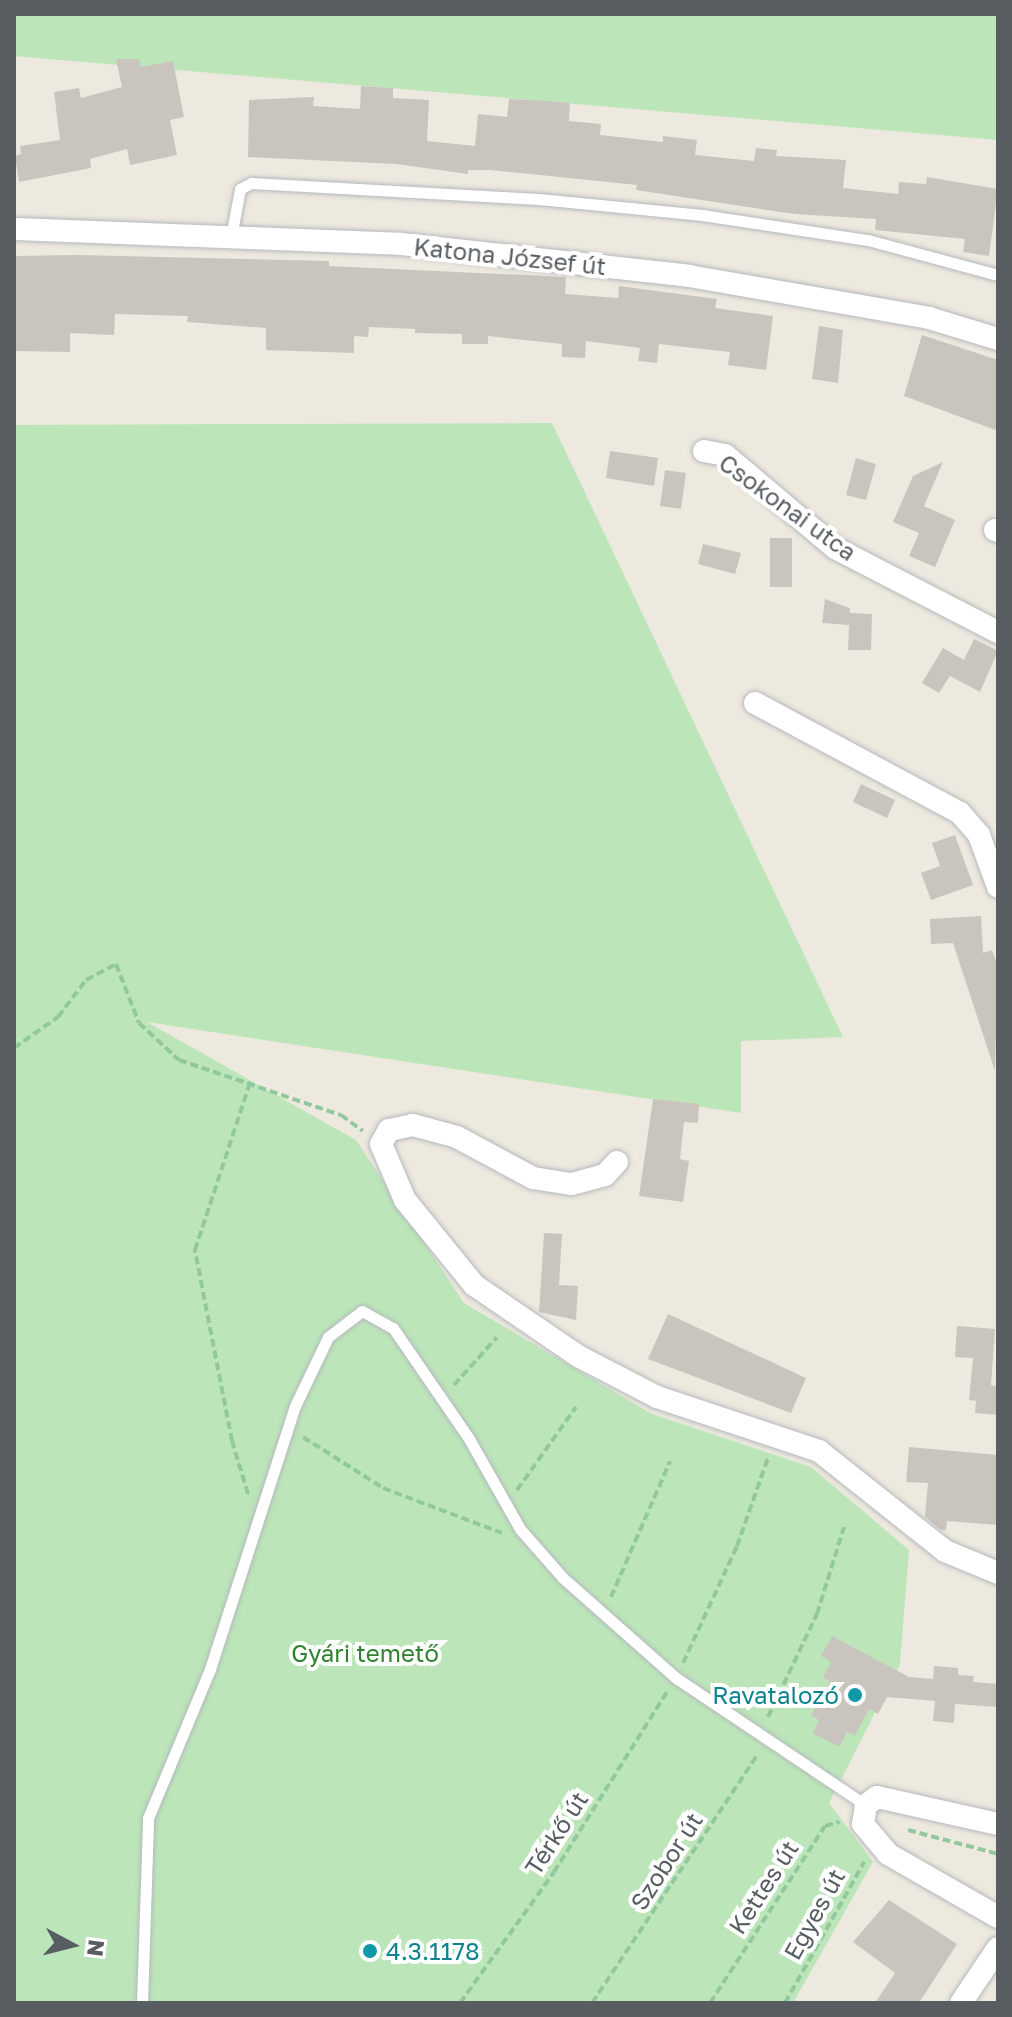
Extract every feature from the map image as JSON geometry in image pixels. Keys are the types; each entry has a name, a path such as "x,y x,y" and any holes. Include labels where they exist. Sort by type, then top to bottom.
{"street":[{"name":"Katona József út","path":"14,229 401,244 689,276 929,318 998,339"},
{"name":"Csokonai utca","path":"704,451 725,455 835,548 998,632"},
{"path":"755,703 960,813 979,835 998,887"},
{"path":"617,1162 605,1175 571,1184 533,1178 457,1137 413,1125 389,1130 381,1144 405,1200 474,1285 578,1356 644,1390 819,1451 945,1551 998,1573"},
{"path":"998,1824 877,1797 865,1810 863,1824 874,1842 998,1917"},
{"path":"961,2003 998,1948"}],"lane":[{"path":"231,237 240,189 251,183 539,199 702,215 868,240 998,275"},
{"path":"142,2003 148,1818 210,1669 287,1429 328,1337 362,1311 393,1328 537,1548 604,1614 676,1678 764,1736 865,1810"}],"path":[{"path":"14,1048 58,1017 86,980 116,964 139,1023 179,1060 341,1115 381,1144"},
{"path":"249,1086 195,1250 232,1441 257,1524"},
{"path":"442,1399 497,1337"},
{"path":"507,1505 576,1407"},
{"path":"287,1429 383,1488 537,1548"},
{"name":"Térkő út","path":"460,2003 554,1872 676,1678 737,1546 777,1434"},
{"path":"604,1614 670,1461"},
{"name":"Szobor út","path":"592,2003 764,1736 817,1614 844,1527"},
{"name":"Kettes út","path":"710,2003 825,1826 865,1810"},
{"name":"Egyes út","path":"785,2003 874,1842"}],"green space":[{"path":"14,14 998,14 998,140 14,56"},
{"name":"Gyári temető","path":"552,423 843,1037 741,1041 741,1113 147,1022 356,1140 464,1303 652,1414 811,1467 909,1550 900,1664 829,1803 873,1862 793,2003 14,2003 14,425"}],"building":[{"path":"116,59 139,59 141,67 173,61 184,117 170,120 177,155 130,165 127,149 90,159 91,168 19,182 15,156 21,154 20,146 60,140 54,92 79,88 81,98 122,87"},
{"path":"361,86 393,88 393,98 429,100 427,141 475,146 478,114 507,117 509,99 548,101 570,103 569,121 601,124 600,135 663,142 663,136 697,140 695,155 754,161 756,148 777,150 776,156 846,160 843,188 898,194 899,182 926,184 927,177 998,189 989,256 963,252 965,239 875,230 876,219 794,214 636,190 637,185 490,170 468,170 468,174 396,164 248,157 249,100 314,97 313,106 360,109"},
{"path":"14,256 329,261 329,266 566,277 565,294 618,298 619,286 717,299 715,308 773,316 766,370 728,365 730,352 659,344 657,363 638,361 640,348 586,341 585,358 562,357 562,344 488,336 488,344 462,344 462,334 415,333 415,329 369,327 368,337 354,336 354,353 266,350 266,328 187,322 188,316 115,314 114,335 70,333 70,352 14,351"},
{"path":"819,326 843,330 838,383 812,379"},
{"path":"922,335 998,360 998,431 904,396"},
{"path":"610,451 658,458 654,486 606,478"},
{"path":"856,458 876,464 866,500 846,495"},
{"path":"943,462 924,506 955,520 935,567 909,556 919,533 893,522 913,476"},
{"path":"665,470 686,473 681,509 660,506"},
{"path":"770,538 792,538 792,587 770,587"},
{"path":"703,544 741,553 735,574 698,564"},
{"path":"825,599 850,608 850,613 872,614 871,650 848,650 849,625 822,623"},
{"path":"974,639 998,651 980,692 950,676 939,693 922,683 943,648 964,660"},
{"path":"861,784 895,800 887,818 853,802"},
{"path":"955,835 973,885 931,900 921,873 940,866 932,843"},
{"path":"981,916 983,953 992,950 998,966 995,1071 953,943 931,944 930,919"},
{"path":"653,1099 699,1104 698,1123 684,1122 680,1159 689,1161 683,1202 639,1196"},
{"path":"544,1233 562,1234 559,1285 578,1286 576,1320 539,1312"},
{"path":"668,1314 806,1378 791,1413 648,1359"},
{"path":"957,1326 995,1329 991,1385 998,1386 998,1415 975,1413 976,1401 969,1400 973,1358 955,1357"},
{"path":"909,1447 998,1455 998,1525 947,1521 946,1530 941,1530 925,1517 928,1483 906,1482"},
{"name":"Ravatalozó","path":"832,1636 909,1677 933,1679 934,1666 958,1668 958,1675 974,1676 973,1682 998,1684 998,1707 955,1704 954,1723 933,1721 935,1701 887,1697 878,1714 869,1709 855,1736 847,1732 839,1747 813,1733 819,1720 811,1715 830,1681 823,1677 831,1662 821,1656"},
{"path":"889,1900 957,1944 919,2003 875,2003 895,1973 853,1942"}],"place":[{"name":"Ravatalozó","path":"855,1695"},
{"name":"4.3.1178","path":"370,1951"}]}
